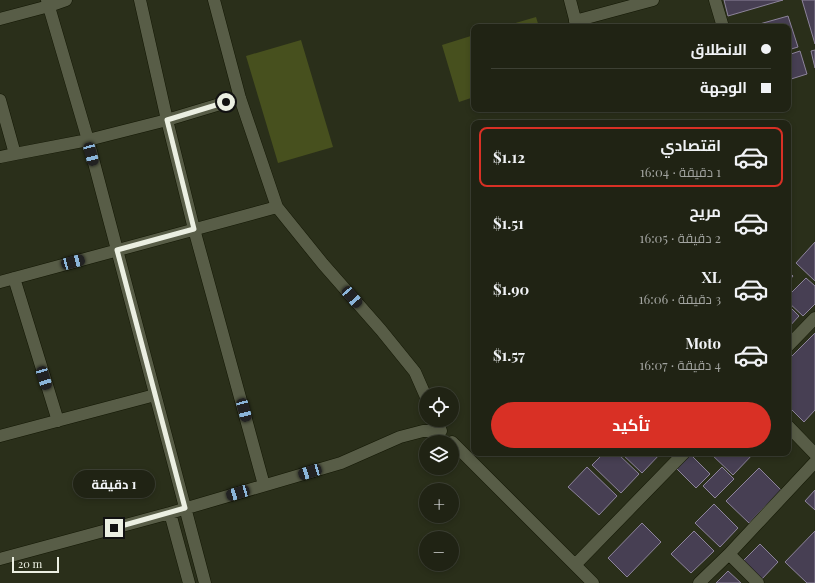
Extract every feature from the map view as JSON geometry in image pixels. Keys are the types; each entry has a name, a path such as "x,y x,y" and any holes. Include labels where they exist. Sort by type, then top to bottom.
{"street":[{"path":"0,19 48,3 66,0"},
{"path":"140,0 167,120 194,229 264,485"},
{"path":"214,0 240,98 277,207 323,264 381,330 415,372 422,387"},
{"path":"570,0 576,24 653,0"},
{"path":"715,0 722,24"},
{"path":"48,3 88,140 205,583"},
{"path":"0,157 88,140 167,120 240,98"},
{"path":"0,100 15,154"},
{"path":"0,282 277,207"},
{"path":"14,278 58,421"},
{"path":"791,343 815,318"},
{"path":"0,436 155,395"},
{"path":"439,427 445,435"},
{"path":"791,429 815,454"},
{"path":"0,559 170,513 341,463 400,437 423,431 441,431"},
{"path":"459,449 593,583"},
{"path":"575,565 681,456"},
{"path":"699,583 729,554 815,462"},
{"path":"170,513 189,583"},
{"path":"729,554 758,583"}],"green space":[{"path":"536,17 538,24 512,24"},
{"path":"471,36 471,98 459,102 442,45"},
{"path":"301,40 333,147 278,163 246,56"}],"building":[{"path":"724,0 783,0 728,16"},
{"path":"802,0 815,0 815,44"},
{"path":"788,16 791,24 760,24"},
{"path":"791,25 798,47 791,49"},
{"path":"815,50 815,68 811,51"},
{"path":"800,51 807,74 791,79 791,54"},
{"path":"815,242 815,281 796,263"},
{"path":"806,278 815,286 815,304 803,316 791,305 791,293"},
{"path":"791,308 799,316 791,325"},
{"path":"815,333 815,410 804,422 791,409 791,357"},
{"path":"601,456 620,456 639,474 621,493 592,465"},
{"path":"624,456 658,456 642,473"},
{"path":"688,456 692,456 710,474 696,488 676,468"},
{"path":"713,456 751,456 733,475"},
{"path":"587,467 617,496 599,515 568,487"},
{"path":"722,467 734,479 715,498 703,486"},
{"path":"759,468 781,490 749,523 726,501"},
{"path":"815,490 815,510 805,501"},
{"path":"714,504 738,528 720,547 695,523"},
{"path":"642,523 661,542 627,577 608,558"},
{"path":"694,531 714,551 691,573 671,554"},
{"path":"815,531 815,583 807,583 785,562"},
{"path":"760,544 778,562 760,581 741,563"},
{"path":"728,571 741,583 716,583"}],"route":[{"path":"114,528 185,508 117,250 194,229 167,120 226,102"}]}
